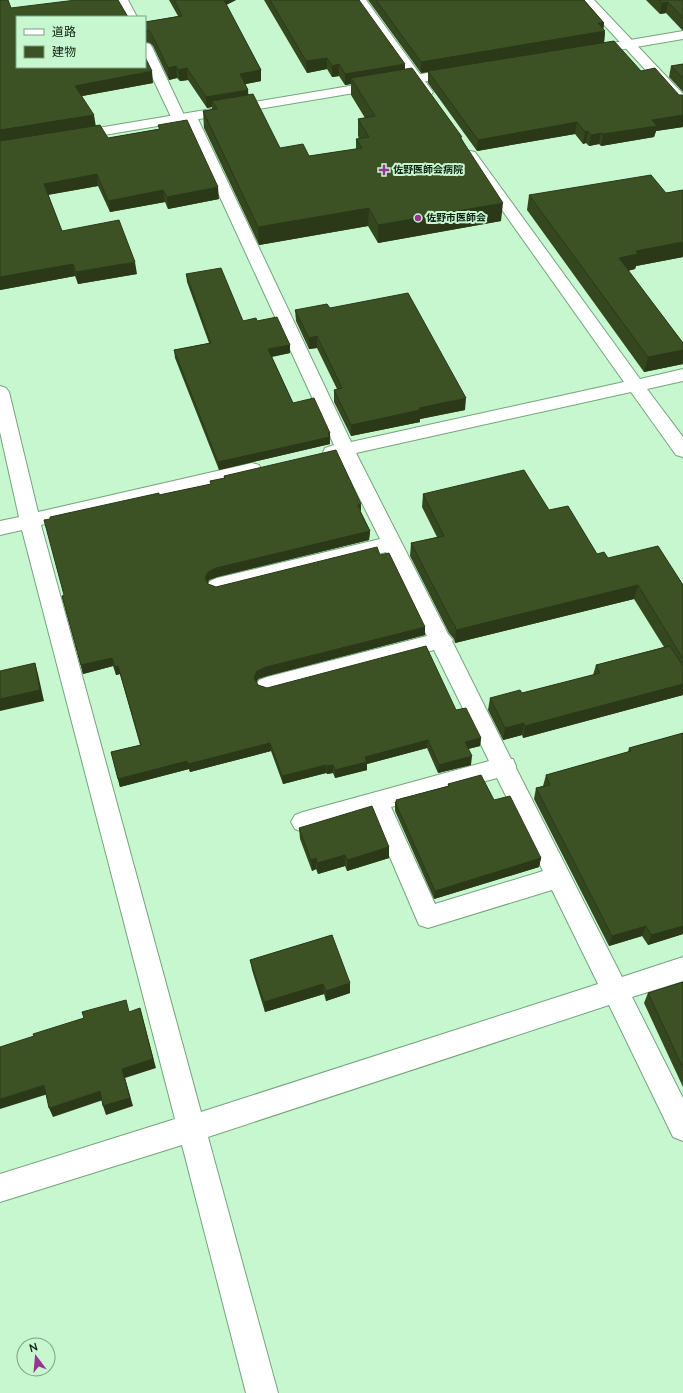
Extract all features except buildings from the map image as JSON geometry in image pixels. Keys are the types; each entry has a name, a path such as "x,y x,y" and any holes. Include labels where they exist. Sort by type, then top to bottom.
{"street":[{"path":"122,0 130,16"},
{"path":"359,0 434,105"},
{"path":"587,0 683,102"},
{"path":"573,53 683,35"},
{"path":"146,50 185,118 345,449 442,640 683,1127"},
{"path":"62,138 471,70"},
{"path":"462,143 683,451"},
{"path":"314,456 683,375"},
{"path":"0,392 30,521 192,1128 260,1393"},
{"path":"0,528 268,466"},
{"path":"217,586 393,543"},
{"path":"267,686 442,640"},
{"path":"303,822 504,766"},
{"path":"377,801 428,917 558,877"},
{"path":"0,1188 192,1128 614,990 683,969"}],"place":[{"name":"佐野医師会病院","path":"384,170"},
{"name":"佐野市医師会","path":"418,218"}]}
